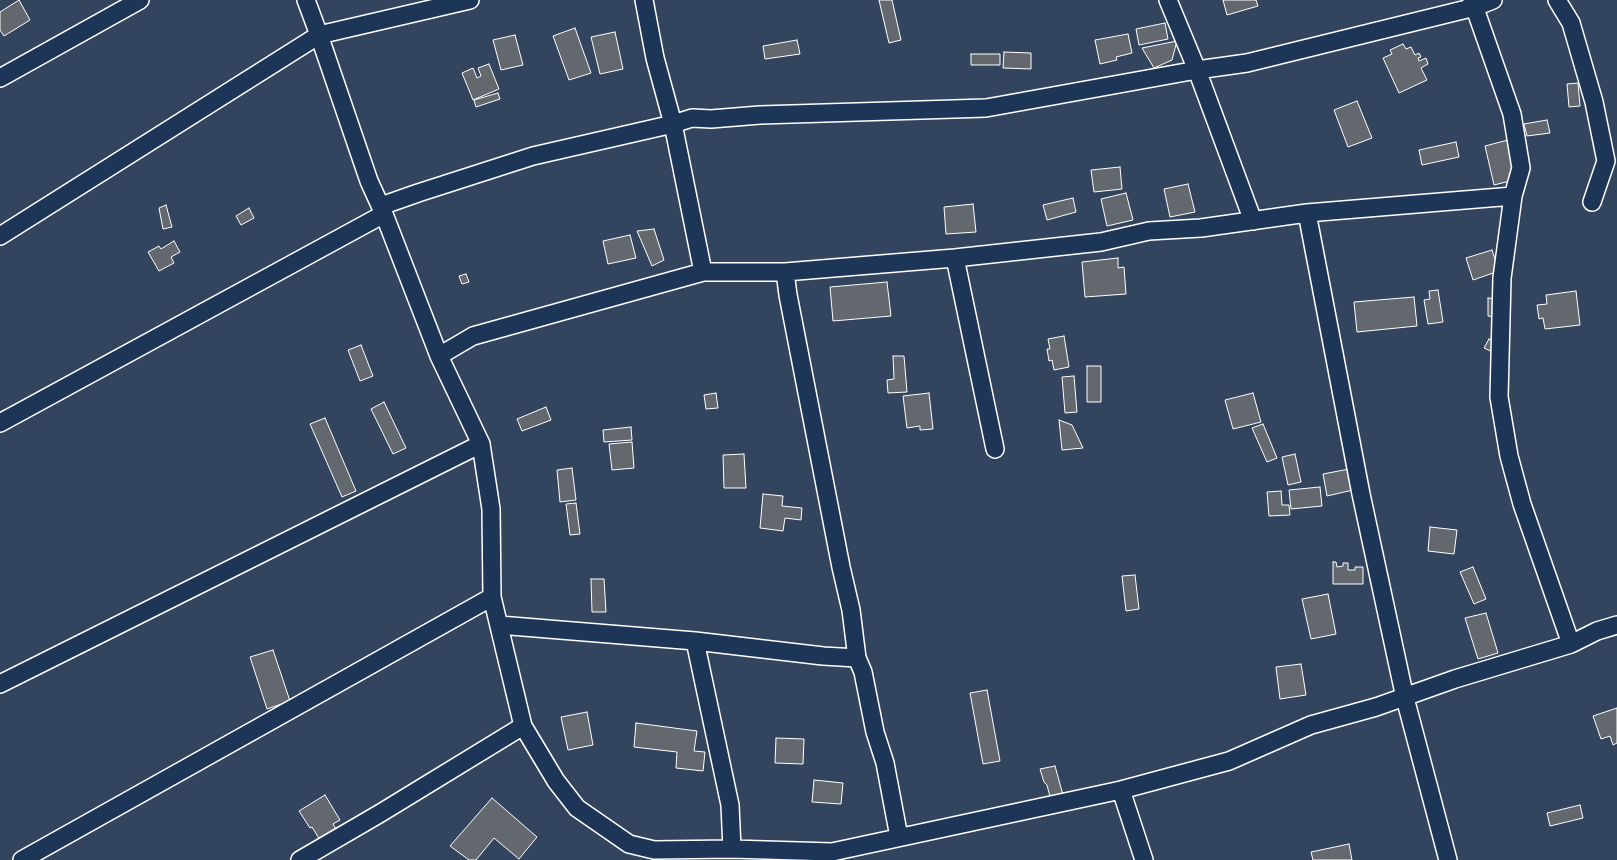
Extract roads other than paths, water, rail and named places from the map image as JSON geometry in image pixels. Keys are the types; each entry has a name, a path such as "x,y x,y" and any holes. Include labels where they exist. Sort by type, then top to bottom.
{"street":[{"path":"0,78 140,0"},
{"path":"306,0 369,181 383,210 439,356 481,444 491,509 492,597 523,726 556,781 577,808 629,844 654,850 732,849 834,856 899,837 1121,790 1229,760 1311,725 1405,698 1455,679 1571,644 1597,631 1617,625"},
{"path":"0,236 319,35 470,0"},
{"path":"644,0 655,58 672,124 703,272"},
{"path":"1168,0 1197,70 1253,221"},
{"path":"0,423 383,210 418,193 533,156 692,118 711,119 760,115 986,108 1197,70 1247,63 1493,0"},
{"path":"1557,0 1571,23 1594,102 1606,161 1592,202"},
{"path":"1473,4 1512,114 1521,168 1513,196 1502,278 1499,397 1509,456 1522,504 1571,644"},
{"path":"439,356 473,336 703,272 785,272 955,258 1101,242 1149,231 1201,228 1307,213 1513,196"},
{"path":"1307,213 1360,494 1405,698 1448,860"},
{"path":"955,258 995,449"},
{"path":"785,272 788,296 841,567 851,610 857,658 863,672 899,837"},
{"path":"0,684 481,444"},
{"path":"22,860 492,597"},
{"path":"499,625 695,641 823,656 857,658"},
{"path":"695,641 730,805 732,849"},
{"path":"300,860 379,814 523,726"},
{"path":"1121,790 1144,860"}]}
